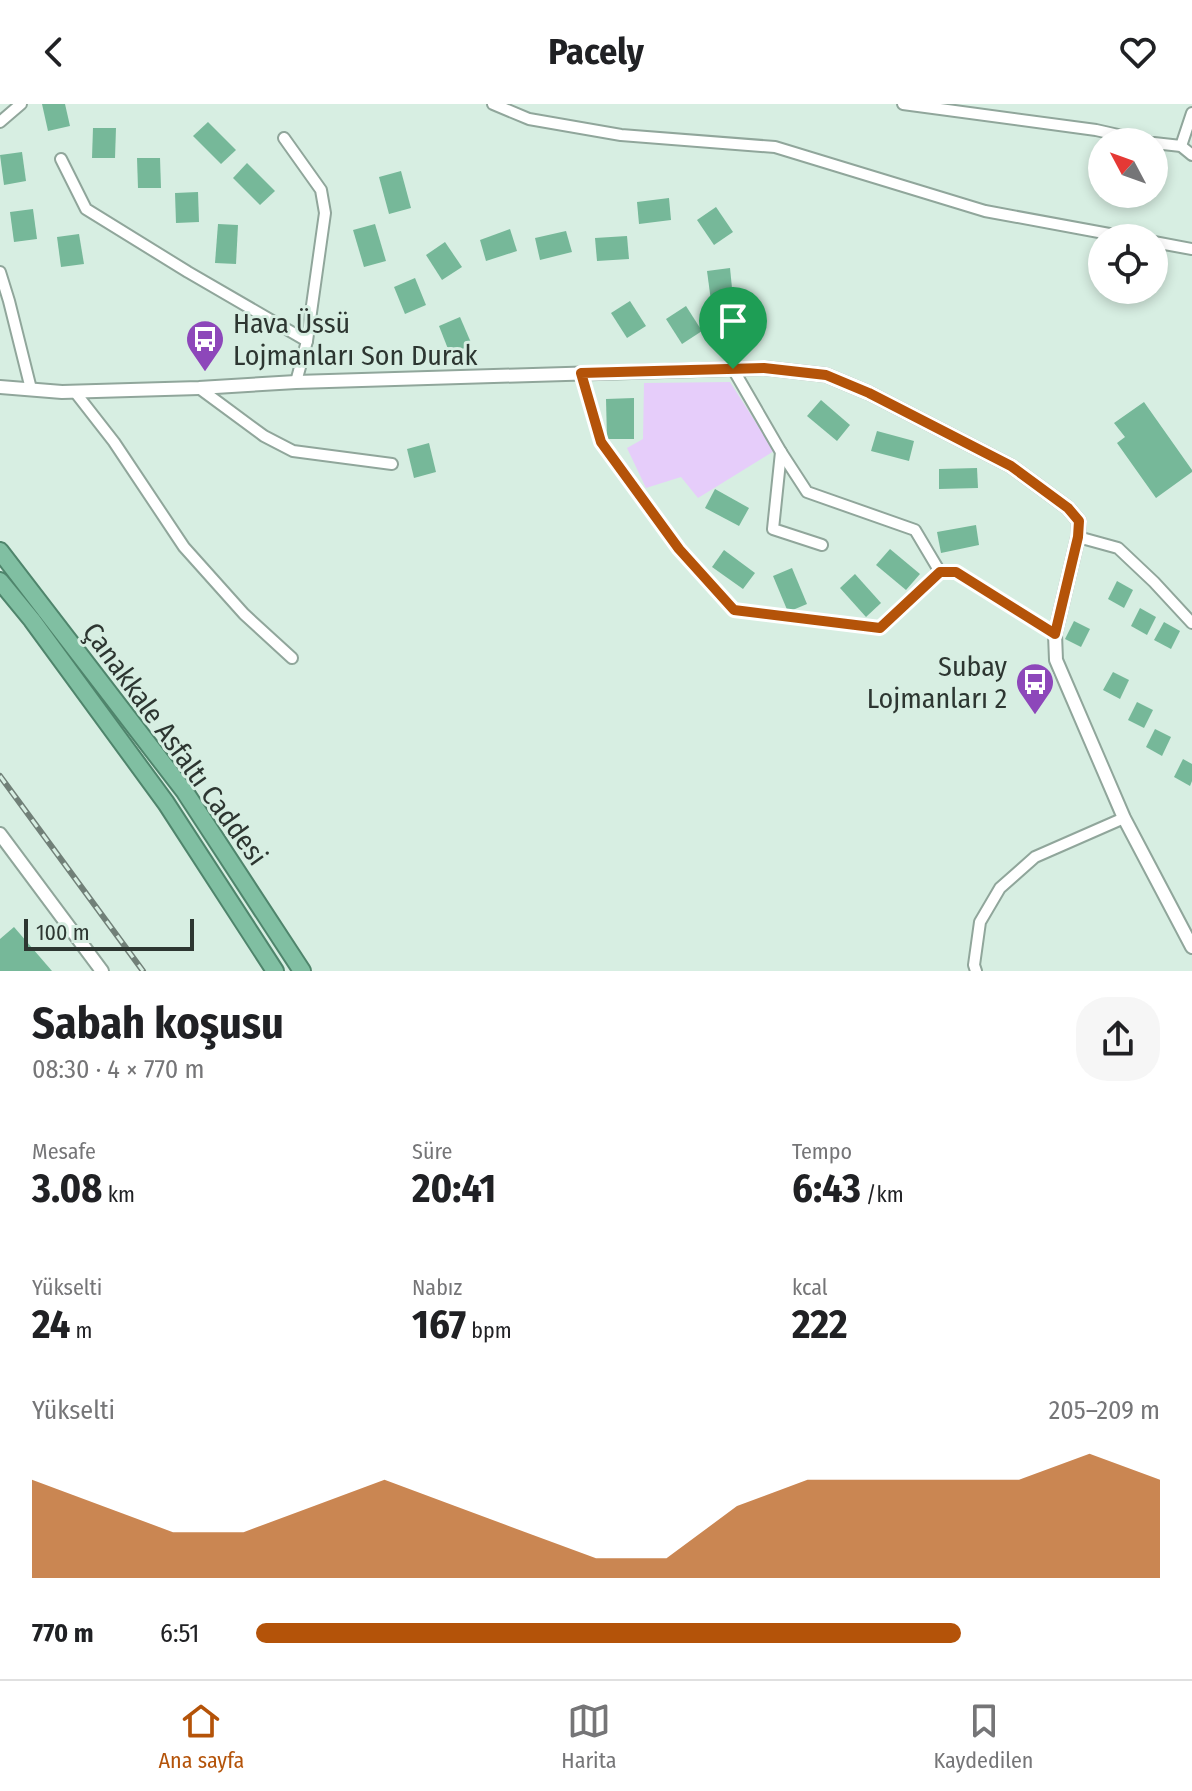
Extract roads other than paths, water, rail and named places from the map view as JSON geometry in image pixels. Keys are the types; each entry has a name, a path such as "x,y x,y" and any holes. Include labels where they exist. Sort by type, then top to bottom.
{"highway":[{"name":"Çanakkale Asfaltı Caddesi","path":"0,551 185,792 302,971"},
{"name":"Çanakkale Asfaltı Caddesi","path":"0,581 166,803 275,971"}],"street":[{"path":"0,122 21,104"},
{"path":"493,104 529,119 621,135 775,147 985,211 1088,230"},
{"path":"903,104 1088,129"},
{"path":"1181,146 1192,108"},
{"path":"284,138 321,190 325,213 307,341 296,382"},
{"path":"1168,144 1181,146 1192,155"},
{"path":"61,159 86,209 307,341"},
{"path":"1168,245 1192,249"},
{"path":"0,272 31,389"},
{"path":"0,387 75,392 764,368 826,375 869,393 1011,466 1068,508 1079,521 1055,634 1056,660 1124,818 1192,947"},
{"path":"733,369 807,492 915,530 940,572"},
{"path":"581,373 601,442 679,549 734,610 880,628 940,572 956,572 1055,634"},
{"path":"199,388 264,436 293,451 392,464"},
{"path":"75,392 114,442 184,547 244,614 292,658"},
{"path":"781,452 773,529 822,545"},
{"path":"1078,537 1118,548 1192,623"},
{"path":"976,971 974,965 980,922 1000,888 1035,857 1124,818"},
{"path":"0,834 102,971"}],"railway":[{"path":"0,776 143,971"}],"place":[{"name":"Hava Üssü Lojmanları Son Durak","path":"205,373"},
{"name":"Subay Lojmanları 2","path":"1035,716"}]}
